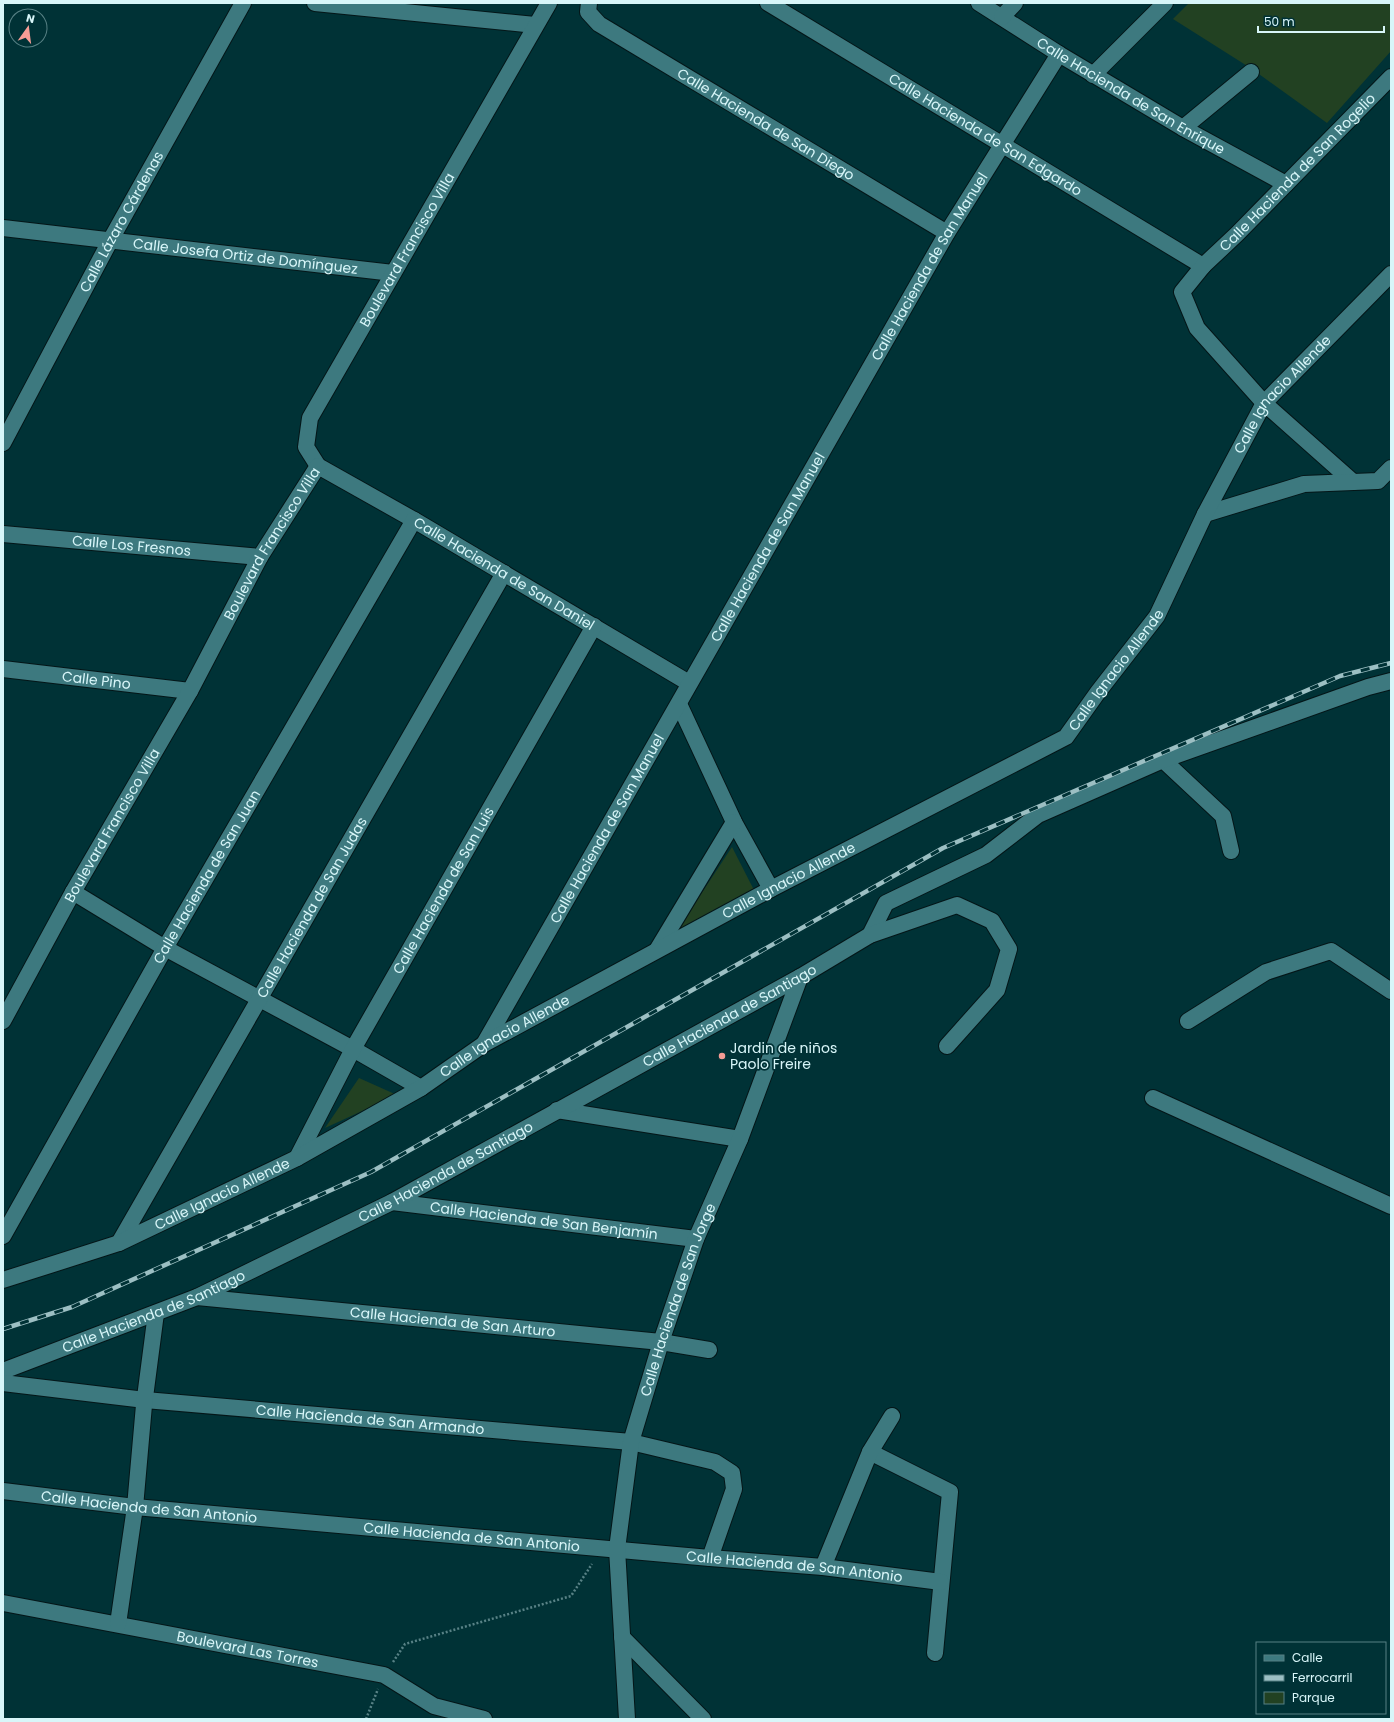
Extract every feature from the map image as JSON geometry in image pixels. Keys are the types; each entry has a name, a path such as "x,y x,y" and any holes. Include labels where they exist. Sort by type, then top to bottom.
{"street":[{"name":"Calle Lázaro Cárdenas","path":"3,443 110,241 243,3"},
{"path":"315,3 535,25"},
{"name":"Boulevard Francisco Villa","path":"3,1021 73,892 190,691 260,557 318,466 306,447 310,418 549,3"},
{"name":"Calle Hacienda de San Edgardo","path":"768,3 1203,266"},
{"name":"Calle Hacienda de San Enrique","path":"979,3 1093,75 1183,128 1286,184"},
{"path":"1002,17 1015,3"},
{"path":"1093,75 1165,3"},
{"name":"Calle Hacienda de San Diego","path":"588,8 606,28 947,233"},
{"name":"Calle Hacienda de San Manuel","path":"484,1044 947,233 1059,54"},
{"path":"1183,128 1251,72"},
{"name":"Calle Hacienda de San Rogelio","path":"1264,403 1197,328 1182,292 1203,266 1237,234 1391,77"},
{"name":"Calle Josefa Ortiz de Domínguez","path":"3,228 393,273"},
{"name":"Calle Ignacio Allende","path":"3,1280 118,1242 296,1158 421,1088 484,1044 771,889 1066,737 1098,692 1157,616 1205,514 1264,403 1391,274"},
{"path":"1264,403 1352,482"},
{"name":"Calle Hacienda de San Daniel","path":"318,466 414,520 690,683"},
{"path":"1205,514 1304,484 1378,481 1391,468"},
{"name":"Calle Hacienda de San Juan","path":"3,1236 166,948 414,520"},
{"name":"Calle Los Fresnos","path":"3,534 260,557"},
{"name":"Calle Hacienda de San Judas","path":"118,1242 504,573"},
{"name":"Calle Hacienda de San Luis","path":"296,1158 353,1049 594,626"},
{"name":"Calle Pino","path":"3,669 190,691"},
{"path":"870,935 886,903 986,855 1038,815 1162,760 1368,686 1391,681"},
{"path":"679,704 734,822 771,889"},
{"path":"1162,760 1223,816 1231,851"},
{"path":"657,950 734,822"},
{"path":"73,892 166,948 353,1049 421,1088"},
{"name":"Calle Hacienda de Santiago","path":"3,1371 156,1314 197,1297 392,1202 800,977 870,935 957,904 992,921 1009,949 997,990 947,1046"},
{"path":"1188,1021 1266,972 1331,951 1391,991"},
{"name":"Calle Hacienda de San Jorge","path":"627,1719 622,1637 610,1549 631,1442 661,1342 696,1239 740,1139 800,977"},
{"path":"1153,1098 1391,1206"},
{"path":"557,1110 740,1139"},
{"name":"Calle Hacienda de San Benjamín","path":"392,1202 696,1239"},
{"name":"Calle Hacienda de San Arturo","path":"197,1297 661,1342 709,1350"},
{"path":"118,1624 135,1507 145,1400 156,1314"},
{"name":"Calle Hacienda de San Armando","path":"3,1384 145,1400 631,1442 715,1462 732,1473 734,1489 710,1558"},
{"path":"823,1566 870,1452 892,1416"},
{"path":"870,1452 950,1492 935,1653"},
{"name":"Calle Hacienda de San Antonio","path":"3,1491 135,1507 710,1558 823,1566 941,1582"},
{"name":"Boulevard Las Torres","path":"3,1603 384,1675 434,1706 484,1719"},
{"path":"622,1637 703,1719"}],"path":[{"path":"366,1719 384,1675 405,1644 571,1596 610,1549"}],"green space":[{"path":"1189,3 1391,3 1391,51 1327,123 1252,69 1173,19"},
{"path":"732,847 755,892 676,932"},
{"path":"359,1078 397,1095 325,1128"}],"railway":[{"path":"3,1329 72,1307 371,1172 943,848 1340,676 1391,663"}],"place":[{"name":"Jardin de niños Paolo Freire","path":"722,1056"}]}
